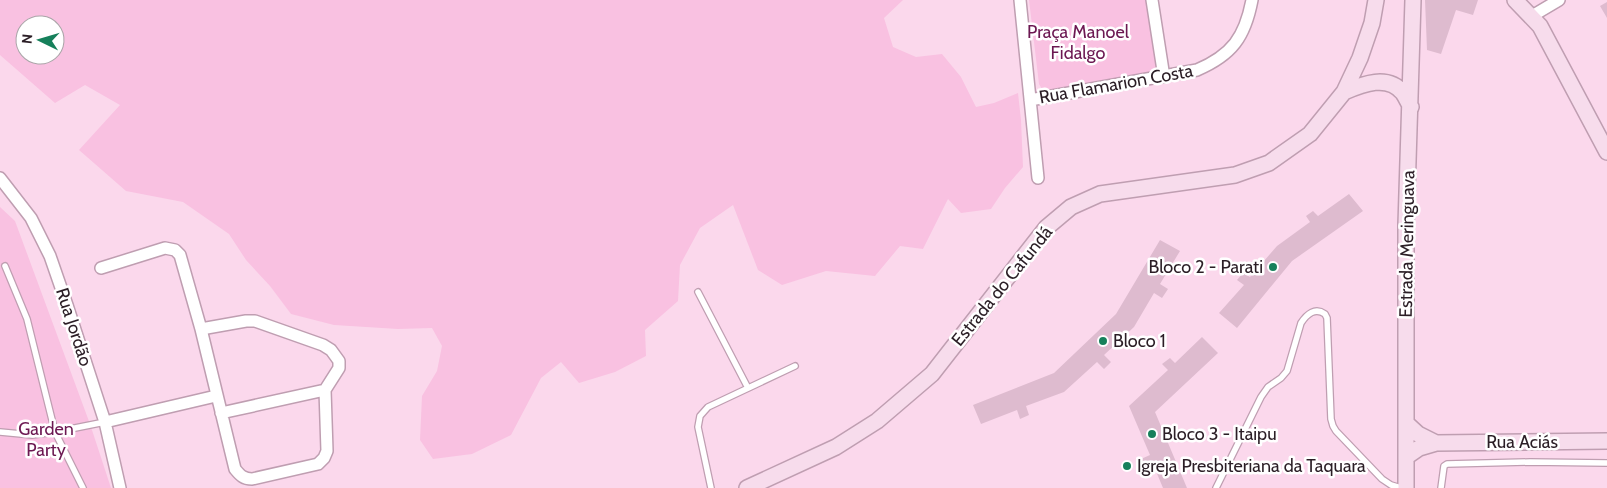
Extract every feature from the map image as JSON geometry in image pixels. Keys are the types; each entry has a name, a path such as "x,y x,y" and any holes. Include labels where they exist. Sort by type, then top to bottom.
{"main road":[{"name":"Estrada do Cafundá","path":"747,488 836,447 878,421 932,374 1046,228 1071,207 1100,194 1235,175 1269,162 1310,134 1344,92 1360,58 1372,23 1376,0"},
{"name":"Estrada Meringuava","path":"1406,488 1406,225 1413,0"},
{"path":"1515,0 1540,26 1607,152"},
{"path":"1344,92 1367,83 1382,82 1395,86 1403,93 1411,107"},
{"path":"1406,423 1418,434 1436,443"},
{"name":"Rua Aciás","path":"1406,457 1419,448 1436,443 1607,441"}],"street":[{"path":"1020,0 1038,178"},
{"path":"1152,0 1164,77"},
{"name":"Rua Flamarion Costa","path":"1030,100 1164,77 1197,70 1214,63 1230,50 1241,36 1249,18 1252,0"},
{"path":"1532,16 1559,0"},
{"name":"Rua Jordão","path":"0,178 30,218 50,256 68,304 105,422 120,488"},
{"path":"101,268 165,248 175,250 180,255 201,329 235,469 240,476 252,480 318,464 324,458 327,451 325,390 339,368 338,361 331,350 323,345 255,321 201,329"},
{"path":"221,413 325,390"},
{"path":"105,422 216,396"}],"lane":[{"path":"5,266 27,319 55,432 83,488"},
{"path":"698,292 748,388"},
{"path":"1216,488 1261,397 1268,387 1287,371 1301,323 1311,312 1318,311 1326,314 1327,318 1331,419 1333,426 1336,432 1382,479 1391,485 1402,488"},
{"path":"711,488 698,427 700,416 708,407 795,366"},
{"path":"0,432 32,434 55,432 105,422"},
{"path":"1441,488 1442,469 1447,464 1607,463"}],"green space":[{"path":"0,0 903,0 884,18 893,47 916,57 942,54 961,77 976,107 994,103 1018,93 1023,167 1005,188 991,209 961,213 948,199 923,249 900,246 875,276 826,271 782,285 758,270 733,205 700,228 680,265 678,301 645,330 646,356 615,372 579,383 561,362 541,378 511,435 472,454 433,459 420,440 422,396 437,371 442,346 432,328 398,329 334,325 291,314 270,286 246,260 229,234 183,202 126,191 79,150 120,105 85,85 55,103 0,55"},
{"name":"Praça Manoel Fidalgo","path":"1029,0 1148,0 1158,65 1157,71 1152,75 1047,90 1042,89 1039,84"},
{"name":"Garden Party","path":"0,207 15,221 90,424 111,488 0,488"}],"building":[{"path":"1425,0 1478,0 1473,15 1456,10 1441,54 1427,50"},
{"path":"1607,2 1607,18 1600,6"},
{"name":"Bloco 2 - Parati","path":"1349,194 1363,211 1292,261 1237,328 1219,313 1244,285 1237,280 1243,273 1250,277 1277,246 1310,222 1306,216 1313,211 1318,216"},
{"name":"Bloco 1","path":"1160,240 1180,251 1160,284 1168,289 1162,298 1154,293 1134,327 1104,355 1111,362 1104,369 1097,362 1064,392 1026,406 1029,415 1020,419 1017,410 981,424 973,405 1054,373 1116,314"},
{"name":"Bloco 3 - Itaipu","path":"1202,337 1218,353 1155,412 1187,488 1163,488 1153,464 1144,467 1141,459 1150,455 1129,406 1168,370 1162,364 1170,358 1175,363"}],"place":[{"name":"Bloco 2 - Parati","path":"1273,267"},
{"name":"Bloco 1","path":"1103,341"},
{"name":"Bloco 3 - Itaipu","path":"1152,434"},
{"name":"Igreja Presbiteriana da Taquara","path":"1127,466"}]}
